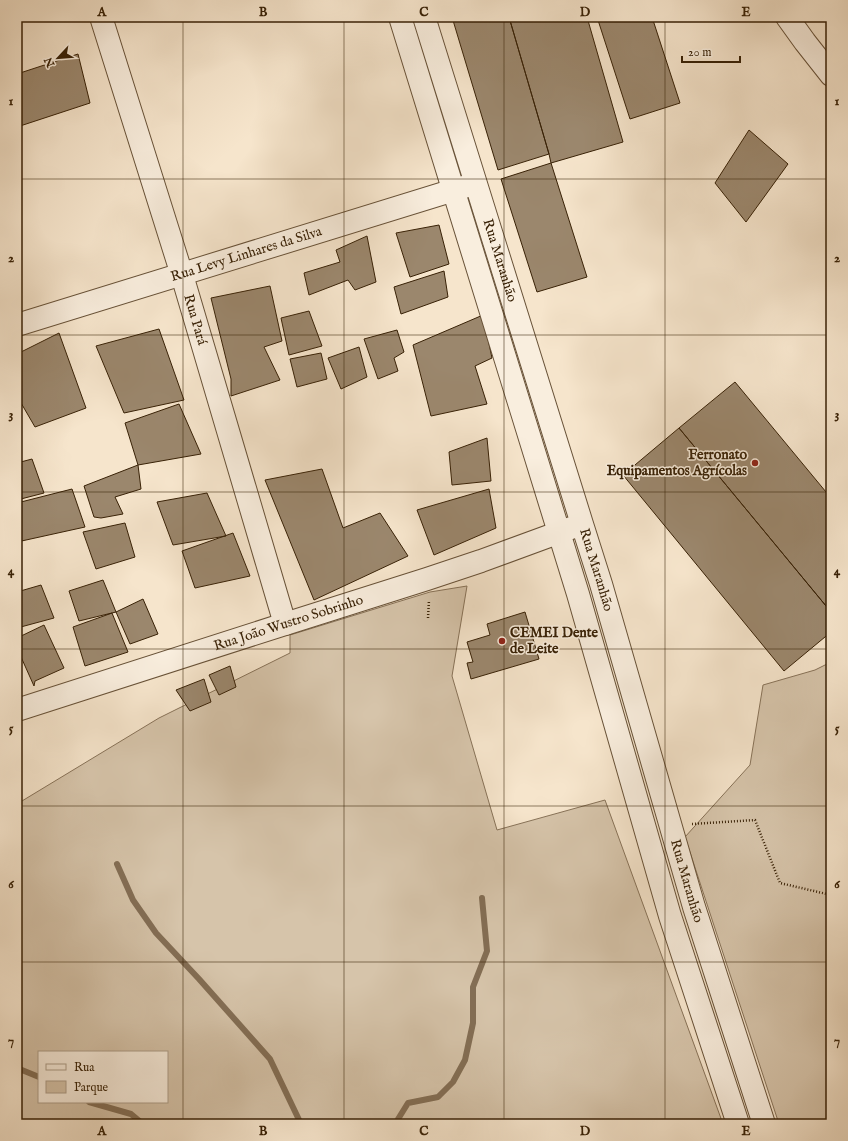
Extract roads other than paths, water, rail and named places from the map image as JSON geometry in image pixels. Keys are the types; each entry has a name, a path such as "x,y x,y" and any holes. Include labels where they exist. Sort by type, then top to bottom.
{"street":[{"name":"Rua Pará","path":"101,17 182,275 285,624"},
{"name":"Rua Maranhão","path":"400,17 578,594 670,916 738,1124"},
{"name":"Rua Maranhão","path":"424,17 602,584 694,907 764,1124"},
{"path":"787,17 831,75"},
{"name":"Rua Levy Linhares da Silva","path":"17,325 476,183"},
{"path":"521,407 543,400"},
{"name":"Rua João Wustro Sobrinho","path":"17,710 454,570 582,524"},
{"path":"621,744 645,736"},
{"path":"670,916 694,907"},
{"path":"728,1094 751,1086"}],"waterway":[{"path":"117,864 133,900 156,933 270,1059 301,1124"},
{"path":"395,1124 408,1103 438,1097 453,1082 465,1060 473,1023 473,987 487,951 482,898"},
{"path":"17,1068 38,1077"},
{"path":"92,1103 131,1114 143,1124"}],"place":[{"name":"Ferronato Equipamentos Agrícolas","path":"755,463"},
{"name":"CEMEI Dente de Leite","path":"502,641"}]}
